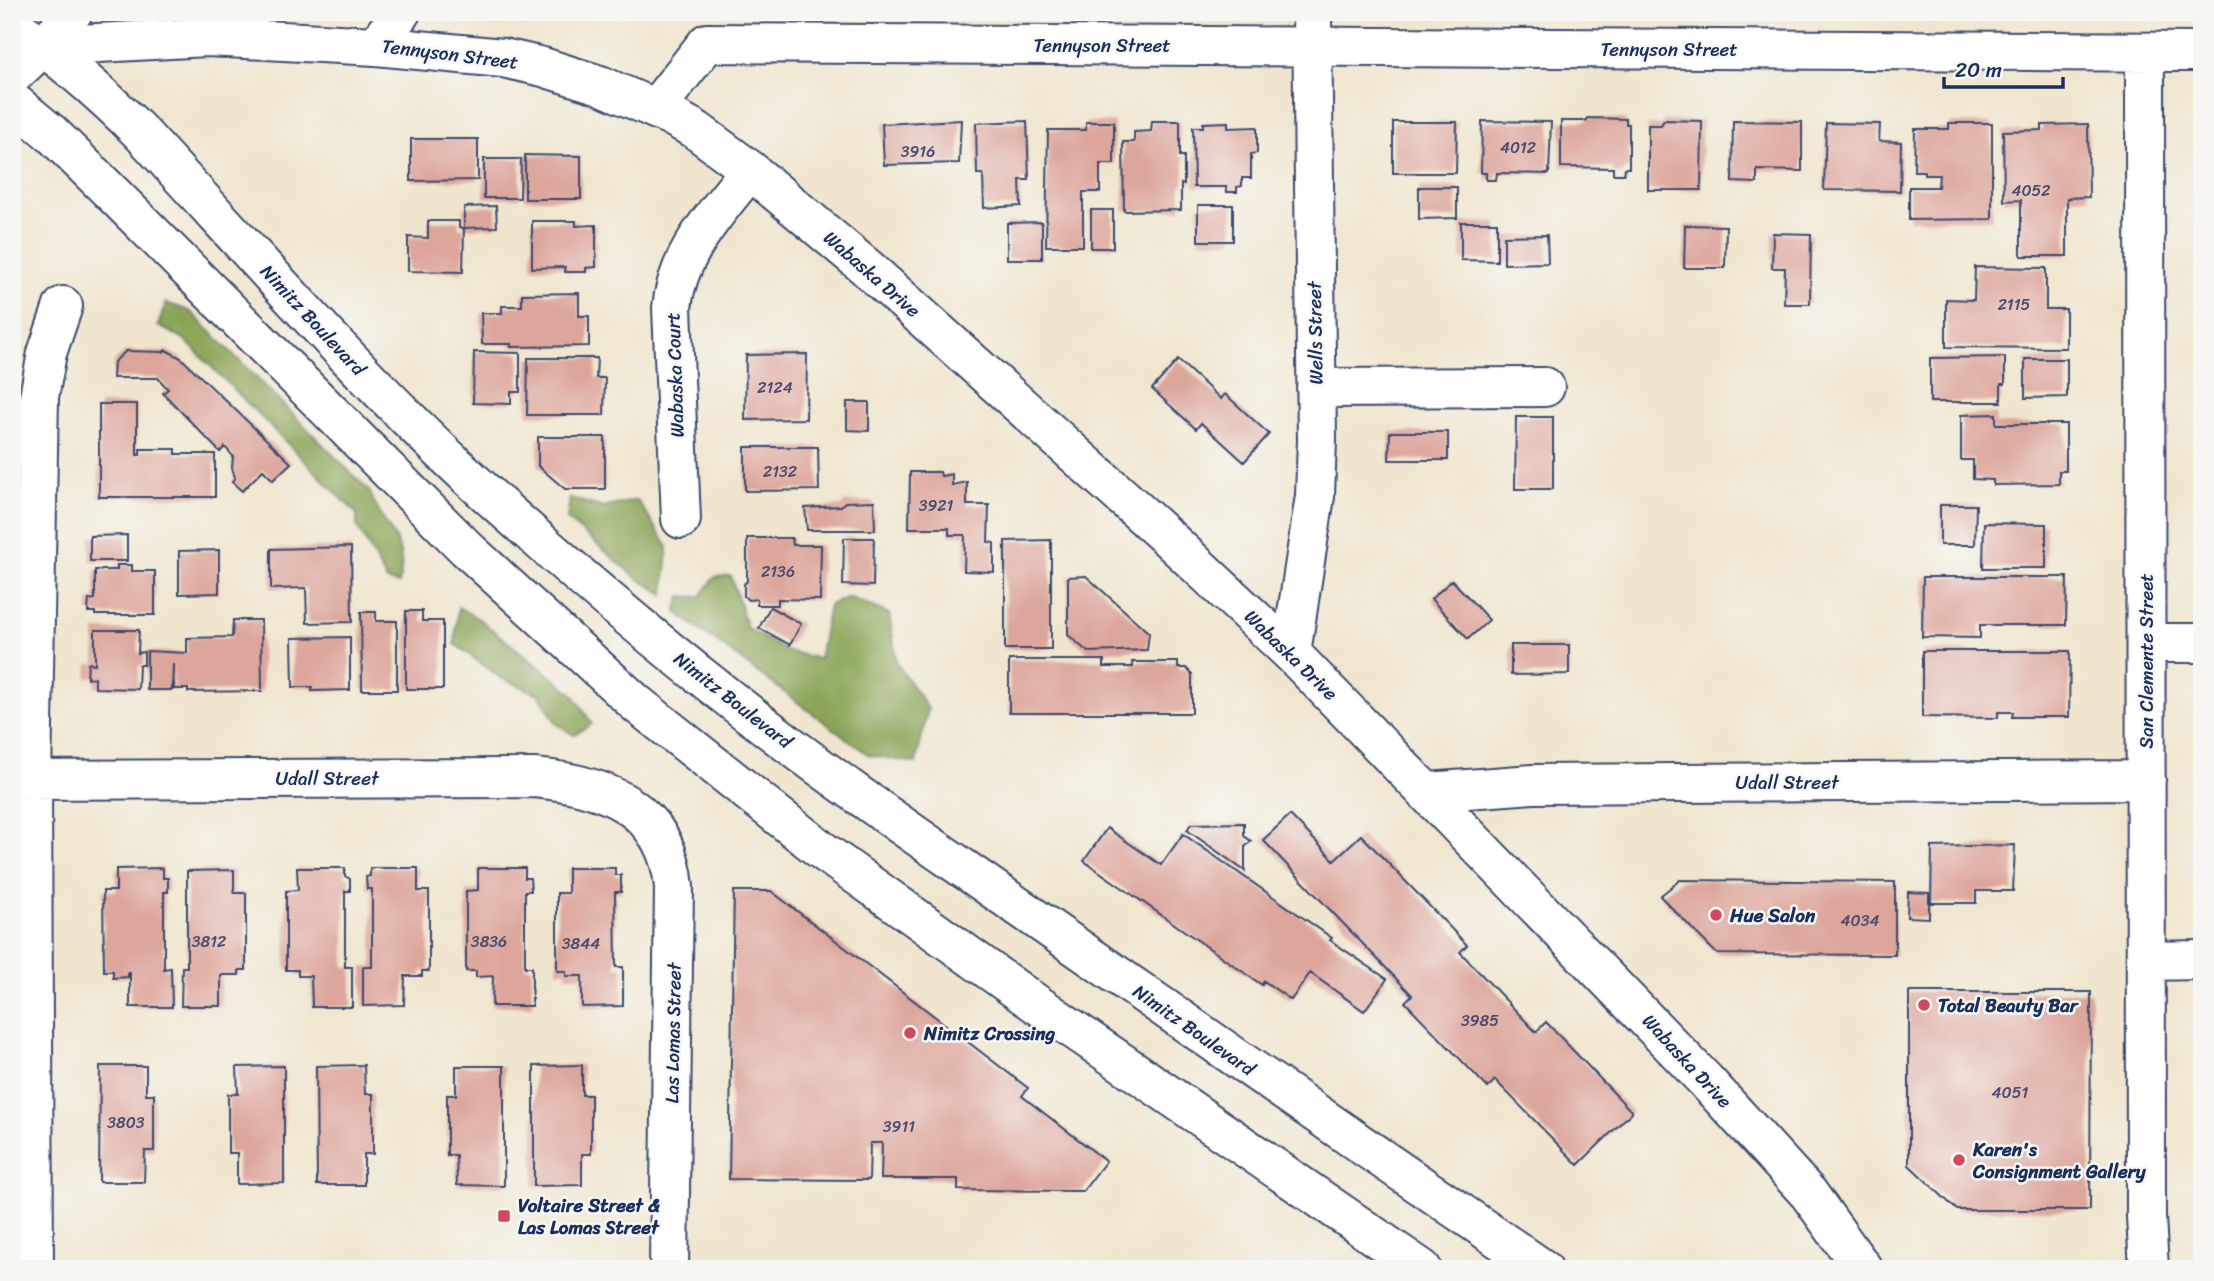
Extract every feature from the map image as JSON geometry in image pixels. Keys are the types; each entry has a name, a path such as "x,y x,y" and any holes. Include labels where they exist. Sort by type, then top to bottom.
{"street":[{"path":"12,76 44,46 73,12"},
{"path":"376,46 401,12"},
{"path":"655,109 730,12"},
{"name":"Nimitz Boulevard","path":"12,25 44,46 111,103 363,374 426,437 489,495 678,657 777,736 852,790 1235,1059 1543,1269"},
{"name":"Tennyson Street","path":"707,43 1159,29 1311,29 2202,52"},
{"name":"Wells Street","path":"1291,653 1315,496 1311,29"},
{"name":"Tennyson Street","path":"44,46 207,37 451,51 543,67 600,85 655,109"},
{"name":"San Clemente Street","path":"2145,52 2146,1217 2149,1269"},
{"path":"12,101 52,134 467,549 637,704 820,849 1073,1029 1422,1269"},
{"name":"Wabaska Drive","path":"655,109 696,130 750,170 866,267 1167,537 1291,653 1696,1070 1824,1212 1863,1269"},
{"name":"Wabaska Court","path":"681,519 672,308 674,290 688,254 750,170"},
{"path":"34,1269 22,780 39,397 47,353 64,306"},
{"path":"1316,388 1545,387"},
{"path":"2146,643 2202,643"},
{"name":"Udall Street","path":"22,780 534,778 563,780 590,787 636,809"},
{"name":"Udall Street","path":"1428,792 1533,785 2146,780"},
{"name":"Las Lomas Street","path":"636,809 659,833 671,859 674,887 669,1269"},
{"path":"2146,961 2202,960"}],"green space":[{"path":"166,303 190,311 370,492 398,545 401,556 399,584 387,581 357,526 357,514 183,338 158,326"},
{"path":"570,498 603,508 637,500 668,547 664,594 638,579 567,519"},
{"path":"731,576 747,628 787,651 819,659 829,605 849,597 889,614 897,664 928,709 916,763 869,755 676,612 681,596 700,597 715,577"},
{"path":"458,607 479,619 573,694 592,724 574,735 557,724 539,694 501,678 455,644"}],"building":[{"path":"1587,118 1626,119 1626,124 1629,124 1629,168 1625,168 1624,174 1613,174 1613,168 1561,167 1561,121 1587,121"},
{"path":"961,120 959,163 884,165 882,124"},
{"path":"1664,120 1702,121 1701,190 1648,190 1648,125 1661,125"},
{"path":"1027,121 1029,180 1020,180 1021,206 984,208 983,174 977,174 976,123"},
{"path":"1152,121 1180,121 1180,156 1184,156 1181,210 1124,211 1123,142 1134,142 1134,132 1151,131"},
{"path":"1482,121 1551,122 1549,174 1497,173 1496,180 1486,180 1486,173 1481,173"},
{"path":"1733,121 1802,122 1802,171 1757,170 1757,183 1732,182"},
{"path":"1086,122 1114,122 1114,164 1100,164 1100,192 1083,192 1083,246 1046,246 1048,130 1086,130"},
{"path":"1228,122 1228,128 1257,127 1257,153 1251,154 1251,178 1242,178 1242,186 1237,187 1237,192 1227,192 1226,187 1194,187 1193,127 1203,127 1203,123"},
{"path":"1393,122 1457,122 1456,173 1393,173"},
{"path":"1826,123 1880,124 1879,141 1901,142 1900,191 1824,190"},
{"path":"1949,123 1992,123 1992,219 1909,220 1909,187 1938,187 1939,175 1924,175 1924,171 1914,171 1915,129 1949,129"},
{"path":"2088,124 2089,197 2067,198 2067,256 2021,256 2021,200 2004,201 2003,131 2042,130 2042,125"},
{"path":"411,139 478,139 478,180 411,181"},
{"path":"525,155 581,156 581,199 525,199"},
{"path":"484,159 521,159 520,198 484,198"},
{"path":"1419,187 1457,187 1457,218 1419,219"},
{"path":"1198,205 1233,205 1233,241 1198,241"},
{"path":"496,206 497,227 464,228 464,207"},
{"path":"1091,210 1113,210 1113,248 1091,248"},
{"path":"428,221 459,221 459,228 464,228 463,272 408,271 408,237 428,238"},
{"path":"532,221 576,221 576,226 596,225 596,267 586,268 586,272 565,272 565,267 532,268"},
{"path":"1042,222 1042,259 1007,259 1007,223"},
{"path":"1461,222 1497,222 1497,261 1461,260"},
{"path":"1685,225 1726,226 1725,268 1684,268"},
{"path":"1773,233 1811,234 1810,304 1784,304 1785,268 1772,268"},
{"path":"1547,235 1548,263 1504,264 1504,236"},
{"path":"1975,267 2046,268 2046,309 2066,309 2066,348 1946,347 1946,299 1974,300"},
{"path":"579,293 579,316 589,316 589,346 511,347 511,344 482,344 481,313 502,313 502,306 522,306 522,294"},
{"path":"166,350 181,358 291,463 273,480 263,470 242,491 232,482 235,478 233,456 225,447 220,452 163,393 168,389 158,378 113,378 114,362 126,351"},
{"path":"474,352 520,353 520,392 511,392 511,404 473,403"},
{"path":"807,354 806,419 745,420 746,355"},
{"path":"2005,357 2005,384 2001,384 2001,402 1930,402 1930,358"},
{"path":"528,358 597,358 596,378 605,378 604,415 527,415"},
{"path":"2025,359 2067,359 2067,397 2025,398"},
{"path":"1178,360 1221,399 1225,394 1269,434 1244,462 1201,423 1196,429 1152,389"},
{"path":"847,402 869,402 869,431 847,430"},
{"path":"99,404 137,404 137,455 140,455 140,449 176,449 176,454 215,454 215,497 99,497"},
{"path":"1996,414 1996,424 2066,424 2066,471 2059,471 2059,484 1993,485 1993,480 1973,479 1973,460 1961,460 1961,415"},
{"path":"1516,417 1553,417 1553,489 1515,489"},
{"path":"1390,432 1448,432 1448,460 1389,460"},
{"path":"538,437 605,437 605,489 565,489 538,466"},
{"path":"745,447 818,447 819,490 745,491"},
{"path":"910,472 940,472 941,476 952,474 952,485 967,482 967,505 989,505 988,542 994,543 994,572 964,571 965,535 949,535 949,528 909,528"},
{"path":"874,501 875,530 807,530 805,508"},
{"path":"1940,505 1976,505 1975,545 1940,545"},
{"path":"1984,523 2046,524 2046,568 1983,568"},
{"path":"127,535 127,561 90,561 90,536"},
{"path":"747,538 792,538 793,545 821,545 820,600 778,599 778,605 757,605 757,599 748,600 744,596 744,584 747,581"},
{"path":"844,538 874,538 873,586 843,585"},
{"path":"1051,540 1051,649 1005,649 1005,541"},
{"path":"351,547 352,622 307,623 306,588 271,589 271,549"},
{"path":"219,550 219,593 179,594 179,551"},
{"path":"117,565 132,565 132,571 155,571 155,615 95,615 95,612 88,612 89,600 95,599 95,570 117,570"},
{"path":"1086,576 1149,633 1147,650 1088,652 1068,635 1068,577"},
{"path":"1923,577 2067,577 2066,625 1980,625 1980,638 1922,637"},
{"path":"1452,580 1489,620 1468,639 1431,599"},
{"path":"770,607 801,624 790,645 759,628"},
{"path":"406,611 422,611 422,621 443,621 443,689 406,689"},
{"path":"361,612 376,612 376,621 397,621 397,690 362,690"},
{"path":"233,620 261,620 262,691 188,692 188,689 174,689 173,664 172,690 147,690 147,651 187,653 187,638 232,637"},
{"path":"95,630 139,630 138,653 144,652 144,665 139,665 138,689 95,688 95,678 87,678 88,663 95,664"},
{"path":"350,637 350,690 312,691 312,687 293,687 292,638"},
{"path":"1511,645 1569,645 1569,674 1511,675"},
{"path":"1922,651 2070,651 2069,717 2012,717 2013,712 1998,712 1998,718 1922,717"},
{"path":"1009,660 1104,660 1104,667 1133,667 1132,662 1178,662 1178,668 1186,668 1192,674 1192,713 1009,713"},
{"path":"1290,815 1334,860 1361,835 1467,945 1460,952 1536,1032 1546,1022 1632,1112 1578,1165 1495,1080 1488,1088 1405,1002 1412,995 1263,840"},
{"path":"1244,823 1244,836 1251,841 1245,847 1245,871 1187,830 1191,824"},
{"path":"1107,828 1161,865 1183,834 1387,979 1364,1011 1310,973 1291,1000 1264,981 1262,985 1084,861"},
{"path":"2015,845 2013,891 1976,891 1976,903 1931,903 1932,847"},
{"path":"163,868 163,878 168,878 168,892 164,892 164,969 171,968 172,1007 130,1007 130,972 128,977 113,978 113,971 104,971 103,891 116,891 116,869"},
{"path":"297,868 345,868 345,876 350,879 350,891 345,891 345,967 352,967 352,1007 312,1007 311,976 298,976 298,970 286,970 286,891 298,890"},
{"path":"370,868 418,868 418,891 429,891 429,971 422,971 422,976 405,976 404,1005 363,1006 363,967 372,967 372,889 367,889 366,877 370,876"},
{"path":"478,868 525,868 525,878 530,878 531,891 525,891 525,967 532,967 532,1006 492,1006 493,976 476,977 476,971 466,971 466,891 478,890"},
{"path":"568,868 615,868 615,875 621,875 621,892 615,892 616,967 623,967 623,1006 582,1007 582,976 566,976 566,971 557,971 557,893 568,893"},
{"path":"234,870 234,893 246,893 246,970 239,970 239,975 221,975 221,1006 181,1006 182,967 187,967 187,871"},
{"path":"1680,880 1895,882 1895,955 1717,954 1660,896"},
{"name":"Nimitz Crossing","path":"734,891 771,891 1028,1088 1022,1096 1106,1161 1083,1191 958,1190 958,1179 881,1179 882,1143 870,1143 869,1180 729,1179"},
{"path":"1908,892 1929,893 1929,918 1907,917"},
{"path":"1909,992 2091,992 2090,1210 1957,1210 1909,1165"},
{"path":"364,1065 365,1094 373,1094 373,1154 364,1154 364,1185 317,1185 316,1066"},
{"path":"582,1065 582,1095 591,1095 591,1154 582,1154 582,1185 534,1186 534,1066"},
{"path":"100,1066 146,1066 146,1094 154,1094 154,1151 145,1151 144,1182 99,1182"},
{"path":"284,1066 284,1183 237,1184 237,1153 228,1153 228,1094 238,1094 237,1067"},
{"path":"456,1066 504,1066 504,1186 457,1185 456,1155 447,1155 447,1095 456,1095"}],"place":[{"name":"Hue Salon","path":"1716,915"},
{"name":"Total Beauty Bar","path":"1924,1005"},
{"name":"Nimitz Crossing","path":"910,1033"},
{"name":"Karen's Consignment Gallery","path":"1959,1160"},
{"name":"Voltaire Street & Las Lomas Street","path":"504,1216"}]}
